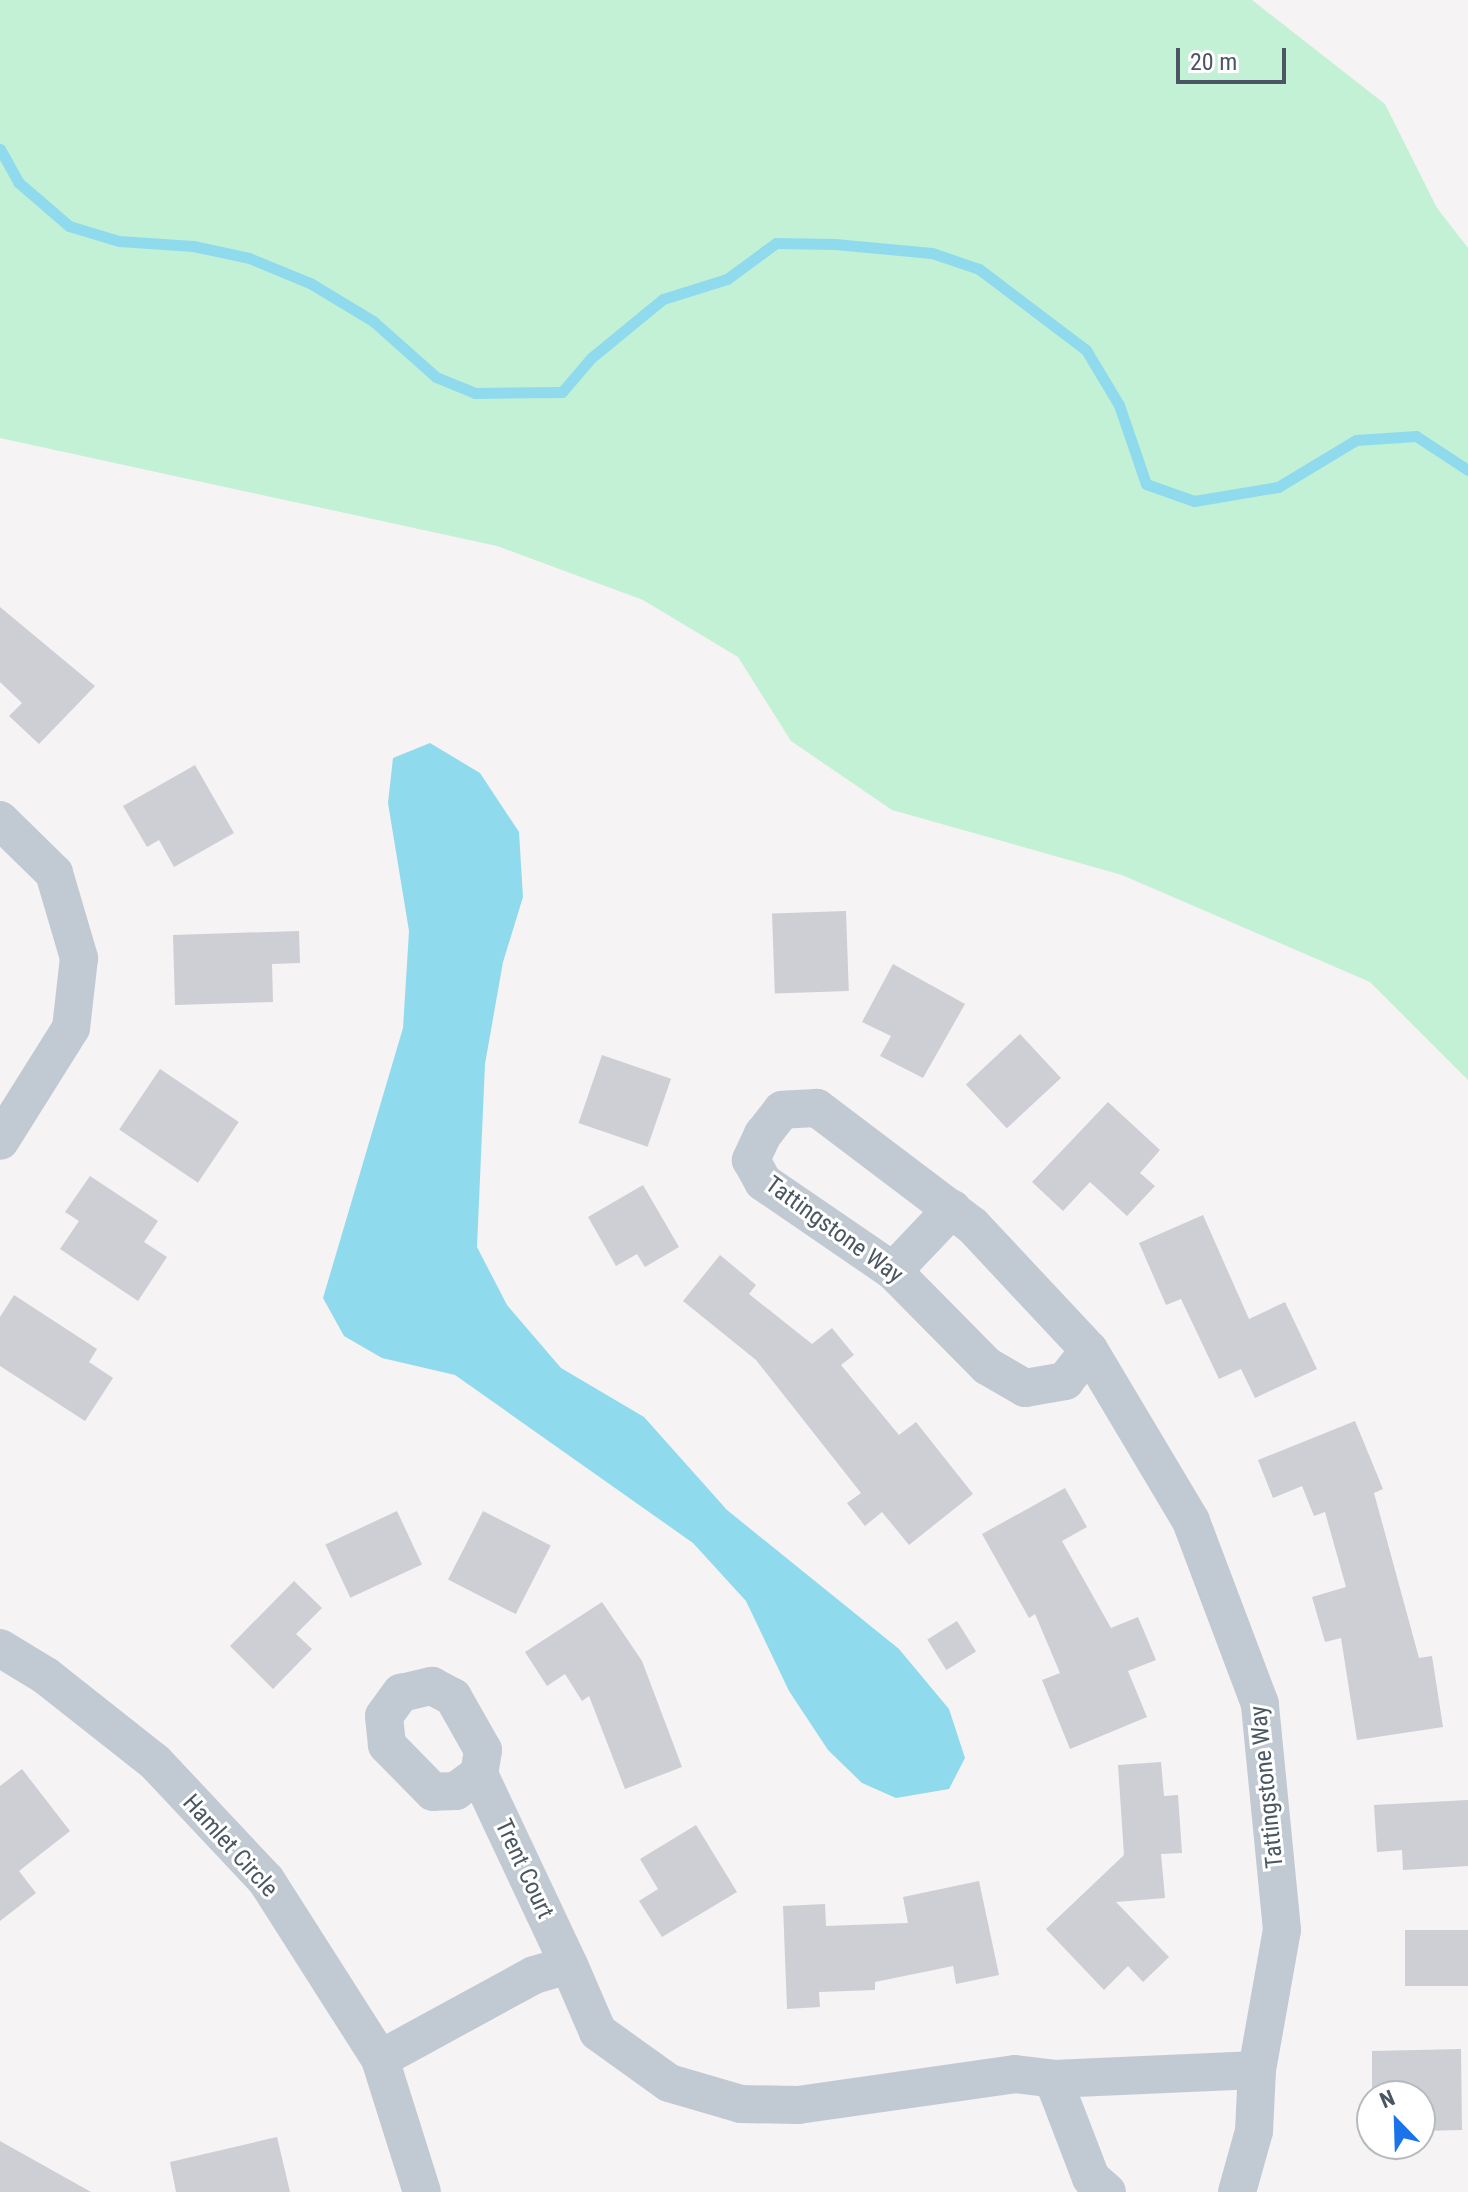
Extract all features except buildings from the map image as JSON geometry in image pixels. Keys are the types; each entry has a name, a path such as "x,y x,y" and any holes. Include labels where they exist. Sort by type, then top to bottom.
{"street":[{"path":"0,820 54,873 79,958 71,1028 0,1141"},
{"name":"Tattingstone Way","path":"1089,1350 1065,1381 1025,1388 987,1366 893,1271 763,1182 751,1160 782,1110 817,1108 952,1209 1089,1350 1191,1521 1260,1704 1282,1930 1257,2070 1254,2131 1237,2192"},
{"path":"893,1271 952,1209"},
{"name":"Hamlet Circle","path":"0,1648 46,1676 155,1762 266,1880 380,2059 422,2192"},
{"name":"Trent Court","path":"479,1774 569,1965"},
{"path":"380,2059 534,1975 569,1965 598,2032 669,2083 741,2104 798,2105 1015,2074 1053,2079 1257,2070"},
{"path":"1053,2079 1091,2178 1107,2192"}],"green space":[{"path":"0,0 1252,0 1385,104 1437,208 1468,248 1468,1080 1370,982 1122,875 892,810 791,741 738,657 643,600 497,546 0,438"}],"water":[{"path":"430,743 480,773 519,832 523,897 503,962 485,1064 477,1247 507,1305 561,1368 644,1417 727,1510 899,1649 949,1709 965,1758 949,1789 896,1798 862,1783 828,1750 789,1691 746,1601 693,1543 455,1375 382,1358 344,1336 323,1298 403,1028 409,931 388,803 393,758"}],"waterway":[{"path":"0,149 18,182 69,226 119,241 193,246 249,258 310,283 373,321 436,377 475,393 562,392 591,358 663,299 727,279 776,243 835,244 932,253 979,269 1086,350 1119,405 1146,484 1194,501 1278,487 1356,440 1416,436 1468,470"}]}
